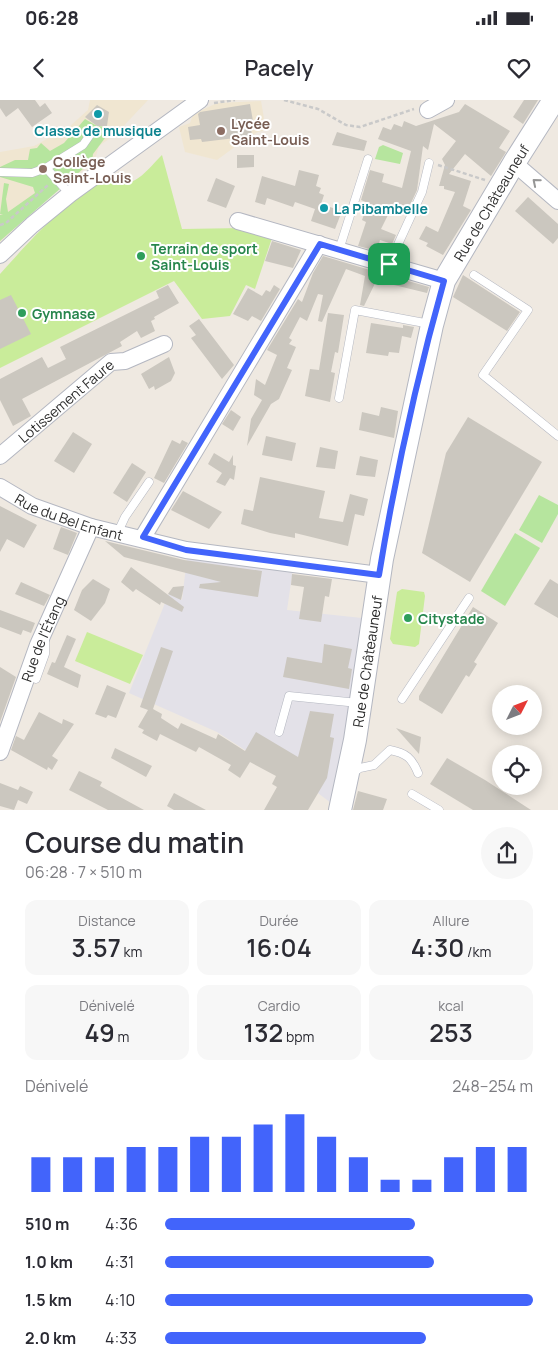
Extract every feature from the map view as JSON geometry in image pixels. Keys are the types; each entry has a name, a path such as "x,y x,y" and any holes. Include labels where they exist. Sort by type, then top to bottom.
{"main road":[{"name":"Rue de Châteauneuf","path":"340,810 348,776 360,704 379,575 432,324 444,281 554,100"}],"street":[{"path":"0,255 70,194 200,100"},
{"path":"428,110 446,100"},
{"path":"514,163 558,201"},
{"path":"238,221 444,281"},
{"path":"143,537 320,244"},
{"name":"Lotissement Faure","path":"0,456 111,362 125,361 164,344"},
{"name":"Rue du Bel Enfant","path":"0,487 32,506 91,526 143,537 186,550 379,575"},
{"name":"Rue de l'Étang","path":"0,752 42,634 91,526"}],"lane":[{"path":"0,172 32,172 46,168 83,145 92,132"},
{"path":"339,250 368,159"},
{"path":"389,264 422,192 429,164"},
{"path":"46,168 70,194"},
{"path":"474,275 528,310 483,375 558,436"},
{"path":"339,398 355,310 432,324"},
{"path":"118,532 125,517 149,482"},
{"path":"402,699 469,598"},
{"path":"36,679 45,654 45,639 42,634"},
{"path":"278,732 289,696 360,704"},
{"path":"348,776 360,768 374,765 390,750 403,752 413,760 418,773"},
{"path":"412,794 439,810"}],"path":[{"path":"284,100 318,109 346,125 360,127 413,109 428,110"},
{"path":"429,164 477,177"},
{"path":"0,226 31,202 55,178"}],"shaded area":[{"name":"Collège Saint-Louis","path":"90,100 148,100 116,134 99,146 94,162 58,189 0,242 0,152 34,146 69,127 88,110"},
{"name":"Lycée Saint-Louis","path":"261,101 266,130 247,138 217,160 185,152 179,127 190,123 193,115 217,103"},
{"path":"187,558 293,569 287,610 362,618 350,710 331,803 310,787 304,788 217,732 129,693 169,593 182,600"}],"green space":[{"name":"Collège Saint-Louis","path":"85,119 97,126 107,127 108,134 93,154 92,161 0,241 0,215 3,215 0,214 4,183 9,184 6,199 8,212 35,193 33,187 0,177 0,167 15,160 28,160 30,149 37,148 41,143 50,151 64,143"},
{"path":"383,145 403,153 400,164 375,159 379,147"},
{"name":"Terrain de sport Saint-Louis","path":"162,155 182,229 243,228 272,238 255,289 246,285 230,316 202,319 174,281 0,368 0,274 48,223 75,200 104,181 123,184 137,179"},
{"path":"539,495 558,505 558,514 542,543 519,530"},
{"path":"515,533 540,548 505,606 481,591"},
{"name":"Citystade","path":"402,589 424,592 425,596 419,644 415,647 393,644 390,639 397,592"},
{"path":"87,632 143,655 130,684 75,661"}],"building":[{"path":"0,100 35,100 40,107 45,103 52,113 32,127 18,108 6,117 0,108"},
{"path":"524,100 538,100 523,124 513,117"},
{"path":"250,104 253,121 250,121 252,136 202,142 201,139 190,140 188,127 200,125 198,114 200,112"},
{"path":"465,104 510,131 499,148 506,152 491,176 465,154 449,174 471,181 463,206 471,210 443,255 426,246 428,243 419,239 426,226 438,232 455,192 444,189 444,186 439,186 445,165 442,159 456,141 434,124 428,150 423,146 417,190 406,214 391,209 381,229 396,235 392,244 380,240 377,251 358,246 366,222 362,220 368,203 361,200 370,170 384,174 382,182 402,188 411,151 378,139 383,127 391,130 394,124 402,127 404,121 416,126 459,112"},
{"name":"Classe de musique","path":"97,105 109,112 107,126 97,126 85,117"},
{"path":"337,132 367,141 364,151 332,145"},
{"path":"237,155 254,155 254,167 237,168"},
{"path":"299,170 319,175 316,186 321,188 319,193 324,195 321,204 342,211 335,229 311,221 315,209 295,202 293,207 267,198 265,205 255,202 262,176 295,186"},
{"path":"216,178 235,186 226,208 207,201"},
{"path":"528,197 558,224 558,238 553,244 515,211"},
{"path":"272,241 301,250 293,268 265,261"},
{"path":"323,256 380,273 364,306 360,305 365,276 346,269 322,322 318,321 323,295 318,294 307,321 300,317 289,338 292,340 289,344 296,347 287,368 292,370 279,399 271,404 247,446 251,419 262,400 254,395 256,379 265,385 277,355 267,350 298,299 302,302 313,273"},
{"path":"463,275 520,312 507,331 453,297"},
{"path":"398,278 429,287 427,293 394,285"},
{"path":"168,285 179,303 154,317 155,319 151,321 155,331 141,338 137,331 120,342 122,346 22,399 31,416 13,426 0,400 0,379 42,357 48,368 66,359 60,347 159,298 156,291"},
{"path":"274,285 280,289 261,321 252,316 248,321 233,314 248,288 262,296 266,290 270,292"},
{"path":"11,295 31,334 0,349 0,300"},
{"path":"328,313 344,315 338,353 335,352 331,372 335,373 330,402 305,396 310,369 319,370"},
{"path":"199,319 234,365 222,379 191,338 196,335 189,326"},
{"path":"371,323 403,328 403,325 414,327 411,338 402,336 399,353 389,352 388,356 366,353"},
{"path":"169,357 175,373 171,381 155,390 154,386 149,389 141,374"},
{"path":"381,407 398,411 394,438 359,430 362,412 379,416"},
{"path":"231,410 241,417 233,431 222,424"},
{"path":"468,417 542,462 470,582 422,553 446,453"},
{"path":"73,432 92,444 74,473 54,461"},
{"path":"266,436 296,443 292,461 262,455"},
{"path":"172,440 180,444 182,440 188,443 164,483 154,478"},
{"path":"320,447 338,451 335,469 316,467"},
{"path":"214,453 229,462 233,455 233,465 236,466 234,480 230,478 225,486 216,482 222,473 208,464"},
{"path":"360,456 378,460 375,477 356,475"},
{"path":"132,463 146,472 127,502 113,493"},
{"path":"260,477 325,491 319,518 343,522 350,494 368,499 364,516 355,514 348,546 295,533 295,538 270,533 241,524 244,509 253,511"},
{"path":"183,491 222,512 209,529 171,510"},
{"path":"0,506 37,525 24,548 7,539 0,552"},
{"path":"61,527 77,533 68,555 53,549"},
{"path":"105,541 184,560 262,571 258,597 199,588 200,584 221,582 124,557"},
{"path":"131,567 184,607 182,612 161,602 160,605 136,589 133,592 121,582"},
{"path":"292,574 332,579 329,597 325,596 321,622 299,619 304,587 291,585"},
{"path":"93,579 110,589 105,603 91,621 74,610 82,590"},
{"path":"550,579 558,584 558,618 534,604"},
{"path":"21,582 50,595 44,606 15,594"},
{"path":"184,586 181,600 168,594 173,587"},
{"path":"473,607 498,623 474,662 477,664 469,677 466,675 442,714 419,700 419,696"},
{"path":"0,610 35,623 31,633 23,630 21,635 0,627"},
{"path":"67,635 76,639 64,667 81,675 78,688 47,674 52,662 55,663"},
{"path":"324,644 352,649 348,668 352,669 349,689 283,677 287,657 322,663"},
{"path":"161,647 173,651 153,709 162,714 161,718 178,729 181,723 216,739 218,734 245,751 256,732 298,757 310,711 334,714 330,737 334,738 327,778 308,810 264,810 277,787 272,784 276,776 250,762 240,778 228,770 231,765 199,747 196,752 160,734 157,741 142,733 144,730 138,727 148,710 140,707"},
{"path":"0,667 16,677 0,722"},
{"path":"107,685 126,693 116,718 108,715 106,718 95,714"},
{"path":"39,712 62,724 63,719 74,724 52,756 58,760 52,770 48,767 47,770 11,750 16,736 24,740"},
{"path":"396,728 421,737 419,754"},
{"path":"115,748 152,766 146,777 111,758"},
{"path":"447,758 492,785 492,795 508,795 531,810 473,810 430,784"},
{"path":"79,771 102,782 100,786 144,810 108,810 69,790"},
{"path":"0,783 18,790 20,786 33,792 27,804 18,800 14,810 0,806"},
{"path":"358,791 387,799 383,810 353,810"},
{"path":"174,793 206,810 174,810 167,806"}],"place":[{"name":"Classe de musique","path":"98,114"},
{"name":"Lycée Saint-Louis","path":"221,131"},
{"name":"Collège Saint-Louis","path":"43,169"},
{"name":"La Pibambelle","path":"324,208"},
{"name":"Terrain de sport Saint-Louis","path":"141,256"},
{"name":"Gymnase","path":"22,313"},
{"name":"Citystade","path":"408,618"}],"route":[{"path":"320,244 389,264 444,281 432,324 404,448 379,575 186,550 143,537 320,244"}]}
